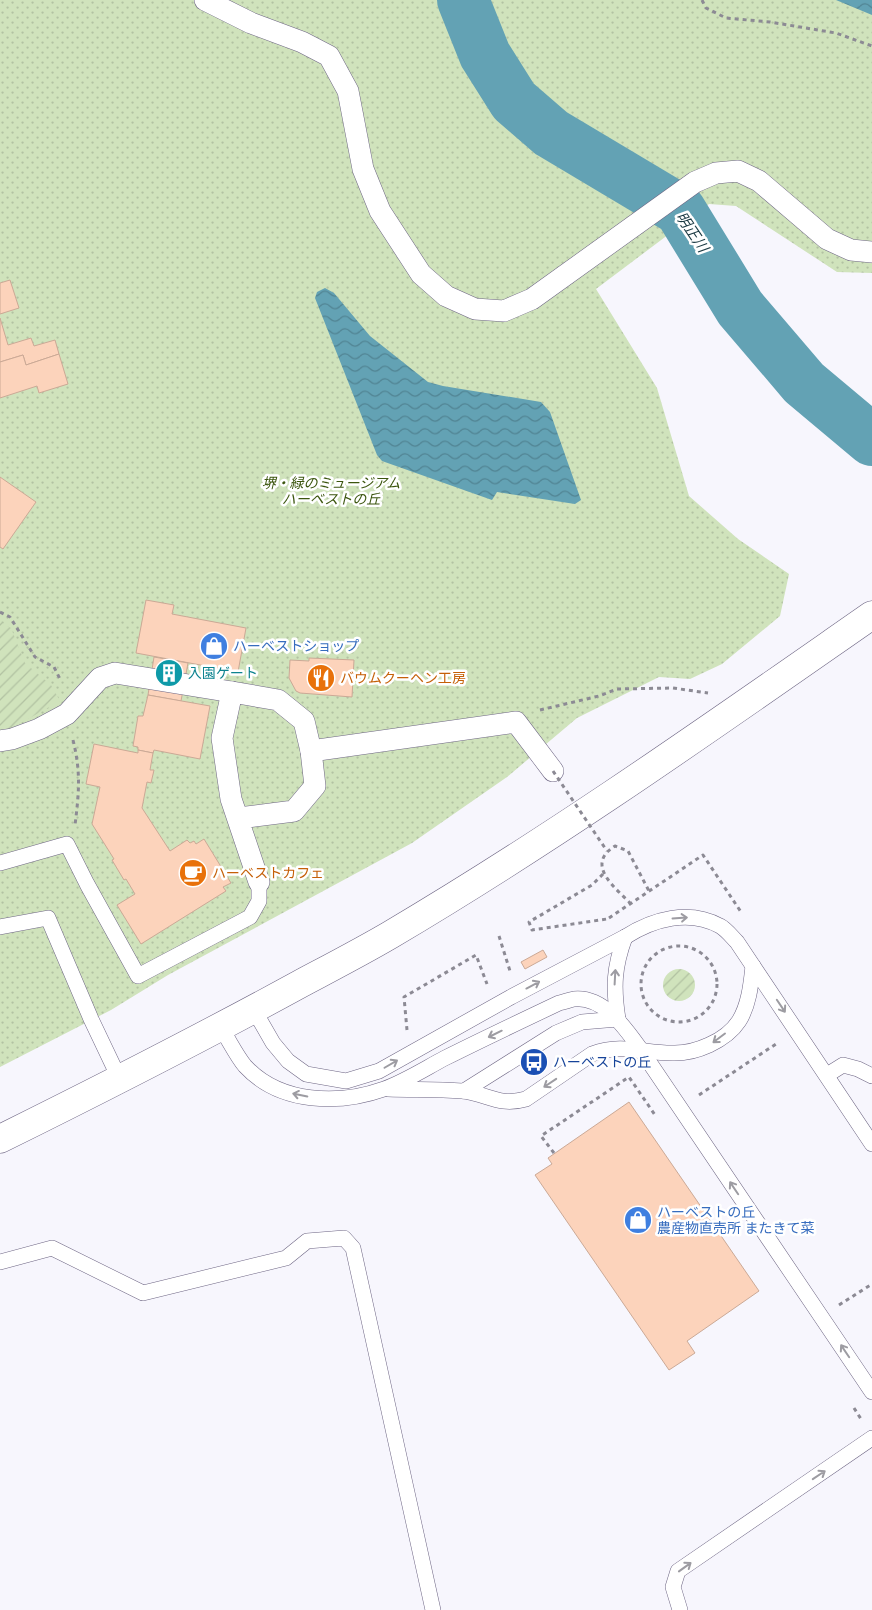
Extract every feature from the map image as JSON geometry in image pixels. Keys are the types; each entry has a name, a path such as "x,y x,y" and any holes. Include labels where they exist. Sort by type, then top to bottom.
{"street":[{"path":"205,0 251,23 302,42 328,56 348,91 363,169 380,211 421,274 446,296 475,309 504,310 532,299 695,182 716,173 738,171 759,181 827,238 851,250 872,252"},
{"path":"0,1139 221,1028 390,935 657,764 872,615"},
{"path":"0,741 12,739 39,729 70,710 100,678 115,673 278,700 304,721 316,786 294,811 238,818"},
{"path":"232,692 222,738 231,799 259,882"},
{"path":"311,751 516,722 553,771"}],"lane":[{"path":"0,862 67,844 138,976 250,918 258,901 259,882"},
{"path":"254,1010 273,1043 288,1061 306,1074 346,1081 379,1071 494,1006 640,928 660,920 683,917 701,919 722,926 737,942 872,1144"},
{"path":"0,927 48,918 91,1019 120,1080"},
{"path":"618,1019 615,1000 615,976 617,958 625,937"},
{"path":"385,1089 464,1091 498,1101 513,1103 526,1099 592,1054 616,1048 673,1054 699,1049 718,1041 738,1021 748,997 753,966"},
{"path":"221,1028 245,1066 258,1077 275,1087 289,1093 320,1098 348,1098 385,1089 559,1003 575,999 593,1002 618,1019 641,1050 872,1392"},
{"path":"464,1091 556,1032 582,1022 618,1019"},
{"path":"827,1075 843,1065 858,1069 872,1076"},
{"path":"0,1262 52,1248 143,1293 286,1258 307,1241 344,1238 353,1248 433,1610"},
{"path":"680,1610 673,1587 678,1571 872,1438"}],"path":[{"path":"702,0 706,8 726,18 770,22 836,33 872,46"},
{"path":"0,612 10,617 34,657 54,667 70,710 78,761 79,786 75,826 67,844"},
{"path":"516,722 533,712 599,696 617,689 673,688 716,694"},
{"path":"553,771 607,851"},
{"path":"631,904 603,874 602,859 607,851 615,846 628,851 649,891"},
{"path":"591,927 607,918 532,930 529,922 592,886 603,874"},
{"path":"498,936 510,971 518,967"},
{"path":"677,945 699,951 708,958 718,978 718,989 714,1000 707,1011 697,1018 686,1022 673,1022 661,1018 651,1011 644,1001 641,989 641,976 646,964 664,948 677,945"},
{"path":"410,1053 404,997 476,955 494,1006"},
{"path":"696,1097 784,1039"},
{"path":"554,1154 541,1136 629,1077 657,1118"},
{"path":"837,1306 872,1284"}],"green space":[{"name":"堺・緑のミュージアム ハーベストの丘","path":"0,0 872,0 872,273 837,272 736,206 709,204 596,289 657,388 689,496 738,539 789,574 780,616 722,664 690,679 659,677 577,718 507,777 412,843 168,975 111,1010 0,1067"},
{"path":"0,622 11,628 25,663 51,685 60,701 10,729 0,731"},
{"path":"679,969 685,970 690,974 694,979 694,991 690,996 685,1000 679,1001 673,1000 668,996 664,991 663,985 664,979 668,974 673,970"}],"water":[{"path":"836,0 872,0 872,15"},
{"path":"325,288 334,293 370,336 428,382 541,402 550,412 581,500 575,504 497,492 492,500 382,461 377,455 315,298 317,292"}],"building":[{"path":"10,280 19,308 0,314 0,283"},
{"path":"0,318 8,345 31,338 34,346 55,340 59,354 26,365 23,355 0,362"},
{"path":"59,354 68,384 39,393 37,386 0,398 0,362 23,355 26,365"},
{"path":"0,477 36,502 3,549 0,547"},
{"path":"146,600 174,605 172,614 246,628 238,672 136,653"},
{"name":"入園ゲート","path":"154,657 188,663 181,701 148,695"},
{"path":"309,658 354,660 352,697 300,693 296,691 289,678 290,660 309,661"},
{"path":"148,695 210,706 200,759 154,750 153,753 138,750 138,747 133,746 138,716 143,716"},
{"path":"94,744 138,753 138,750 153,753 150,770 154,770 151,783 147,782 142,808 170,851 187,840 190,843 194,841 196,844 204,839 231,883 223,887 226,891 141,944 117,905 135,894 126,879 124,880 112,860 114,859 92,824 100,787 86,784"},
{"path":"543,950 547,957 525,969 521,962"},
{"name":"ハーベストの丘 農産物直売所 またきて菜","path":"629,1102 759,1291 687,1341 695,1353 669,1370 535,1175 552,1164 548,1158"}],"waterway":[{"name":"明正川","path":"463,0 485,55 514,101 551,133 680,210 740,308 804,383 872,440"}],"place":[{"name":"ハーベストショップ","path":"214,646"},
{"name":"入園ゲート","path":"169,673"},
{"name":"バウムクーヘン工房","path":"321,678"},
{"name":"ハーベストカフェ","path":"193,873"},
{"name":"ハーベストの丘","path":"534,1062"},
{"name":"ハーベストの丘 農産物直売所 またきて菜","path":"638,1220"}]}
